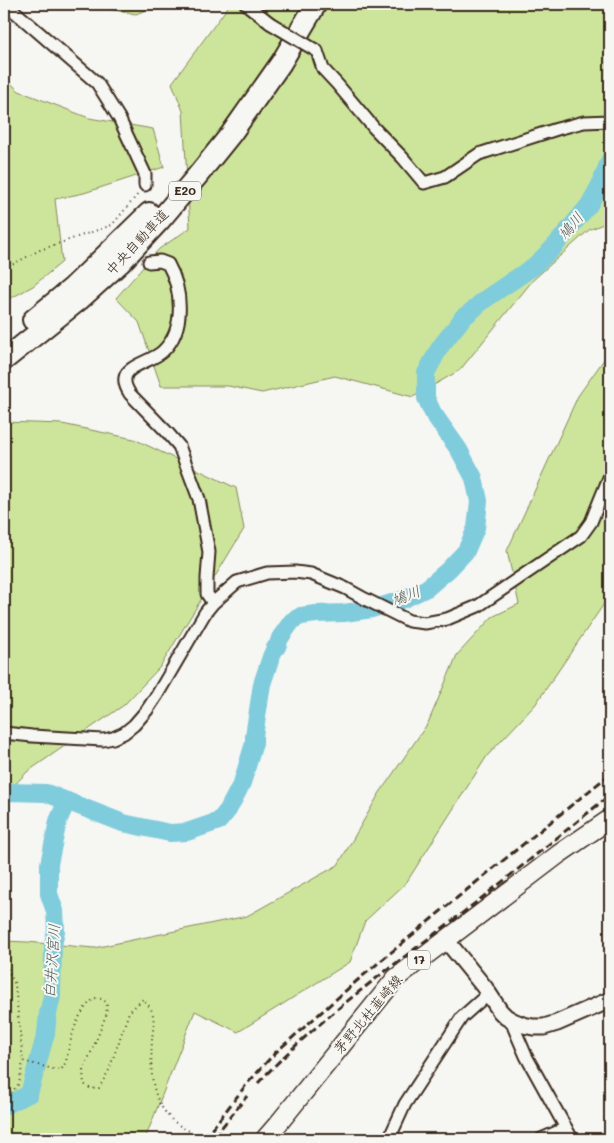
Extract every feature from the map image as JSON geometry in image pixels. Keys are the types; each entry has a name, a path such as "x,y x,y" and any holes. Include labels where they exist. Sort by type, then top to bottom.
{"highway":[{"name":"中央自動車道","path":"4,344 72,288 150,210 189,166 241,101 301,4"},
{"name":"中央自動車道","path":"4,360 79,300 121,262 160,220 231,134 281,63 316,4"}],"main road":[{"name":"茅野北杜韮崎線","path":"264,1139 396,978 559,854 610,818"},
{"path":"446,940 489,993 500,1010 513,1021 523,1025 544,1027 610,1000"}],"street":[{"path":"6,4 97,83 120,118 146,174 145,185"},
{"path":"246,4 270,23 317,51 323,69 424,183 445,177 479,154 584,122 610,121"},
{"path":"149,262 160,261 168,264 173,274 179,299 178,323 171,341 163,351 128,370 125,378 125,387 179,446 199,499 209,552 206,578 208,594 213,604"},
{"path":"4,732 103,740 124,733 147,710 198,624 213,604 237,582 267,573 296,572 311,574 345,588 409,621 425,623 447,619 478,606 581,536 591,522 610,475"},
{"path":"390,1139 405,1104 462,1017 489,993"},
{"path":"513,1021 526,1056 572,1139"},
{"path":"541,1139 566,1128"}],"path":[{"path":"4,269 40,250 112,225 145,185"},
{"path":"4,966 6,966 15,985 23,1060 20,1084 4,1100"},
{"path":"23,1060 36,1065 61,1070 67,1061 75,1028 82,1010 95,998 102,999 107,1003 106,1014 83,1071 84,1084 91,1089 99,1088 109,1070 129,1012 143,1000 152,1009 154,1019 151,1056 152,1085 156,1098 165,1113 176,1124 204,1139"}],"green space":[{"path":"101,4 161,4 136,14 103,8"},
{"path":"230,4 610,4 610,221 589,230 533,280 460,370 413,397 335,376 262,393 228,386 161,386 139,322 116,298 159,249 190,228 183,111 172,83"},
{"path":"4,77 19,91 89,118 153,129 164,167 84,193 55,199 62,262 33,286 4,302"},
{"path":"610,351 610,595 535,705 487,756 406,883 365,921 350,962 238,1032 195,1011 145,1139 4,1139 4,941 94,948 247,916 338,865 379,794 428,723 457,655 492,617 519,604 507,551 578,396"},
{"path":"4,422 62,424 134,439 236,488 244,529 160,667 124,705 27,772 4,796"}],"waterway":[{"name":"鳩川","path":"4,794 9,792 46,793 123,823 170,833 187,832 219,821 228,810 242,783 254,743 262,684 275,648 292,621 301,616 372,609 404,599 427,588 466,551 476,528 479,501 474,478 459,450 433,413 426,398 426,373 440,347 463,317 484,300 534,266 553,248 589,205 600,185 610,159"},
{"name":"白井沢宮川","path":"4,1106 29,1094 46,1033 52,996 53,945 56,931 55,911 49,894 49,864 58,821 67,801"}],"railway":[{"path":"204,1139 246,1085 275,1053 359,979 610,774"},
{"path":"258,1083 304,1038 353,996 475,903 610,795"},
{"path":"214,1137 247,1096"}]}
